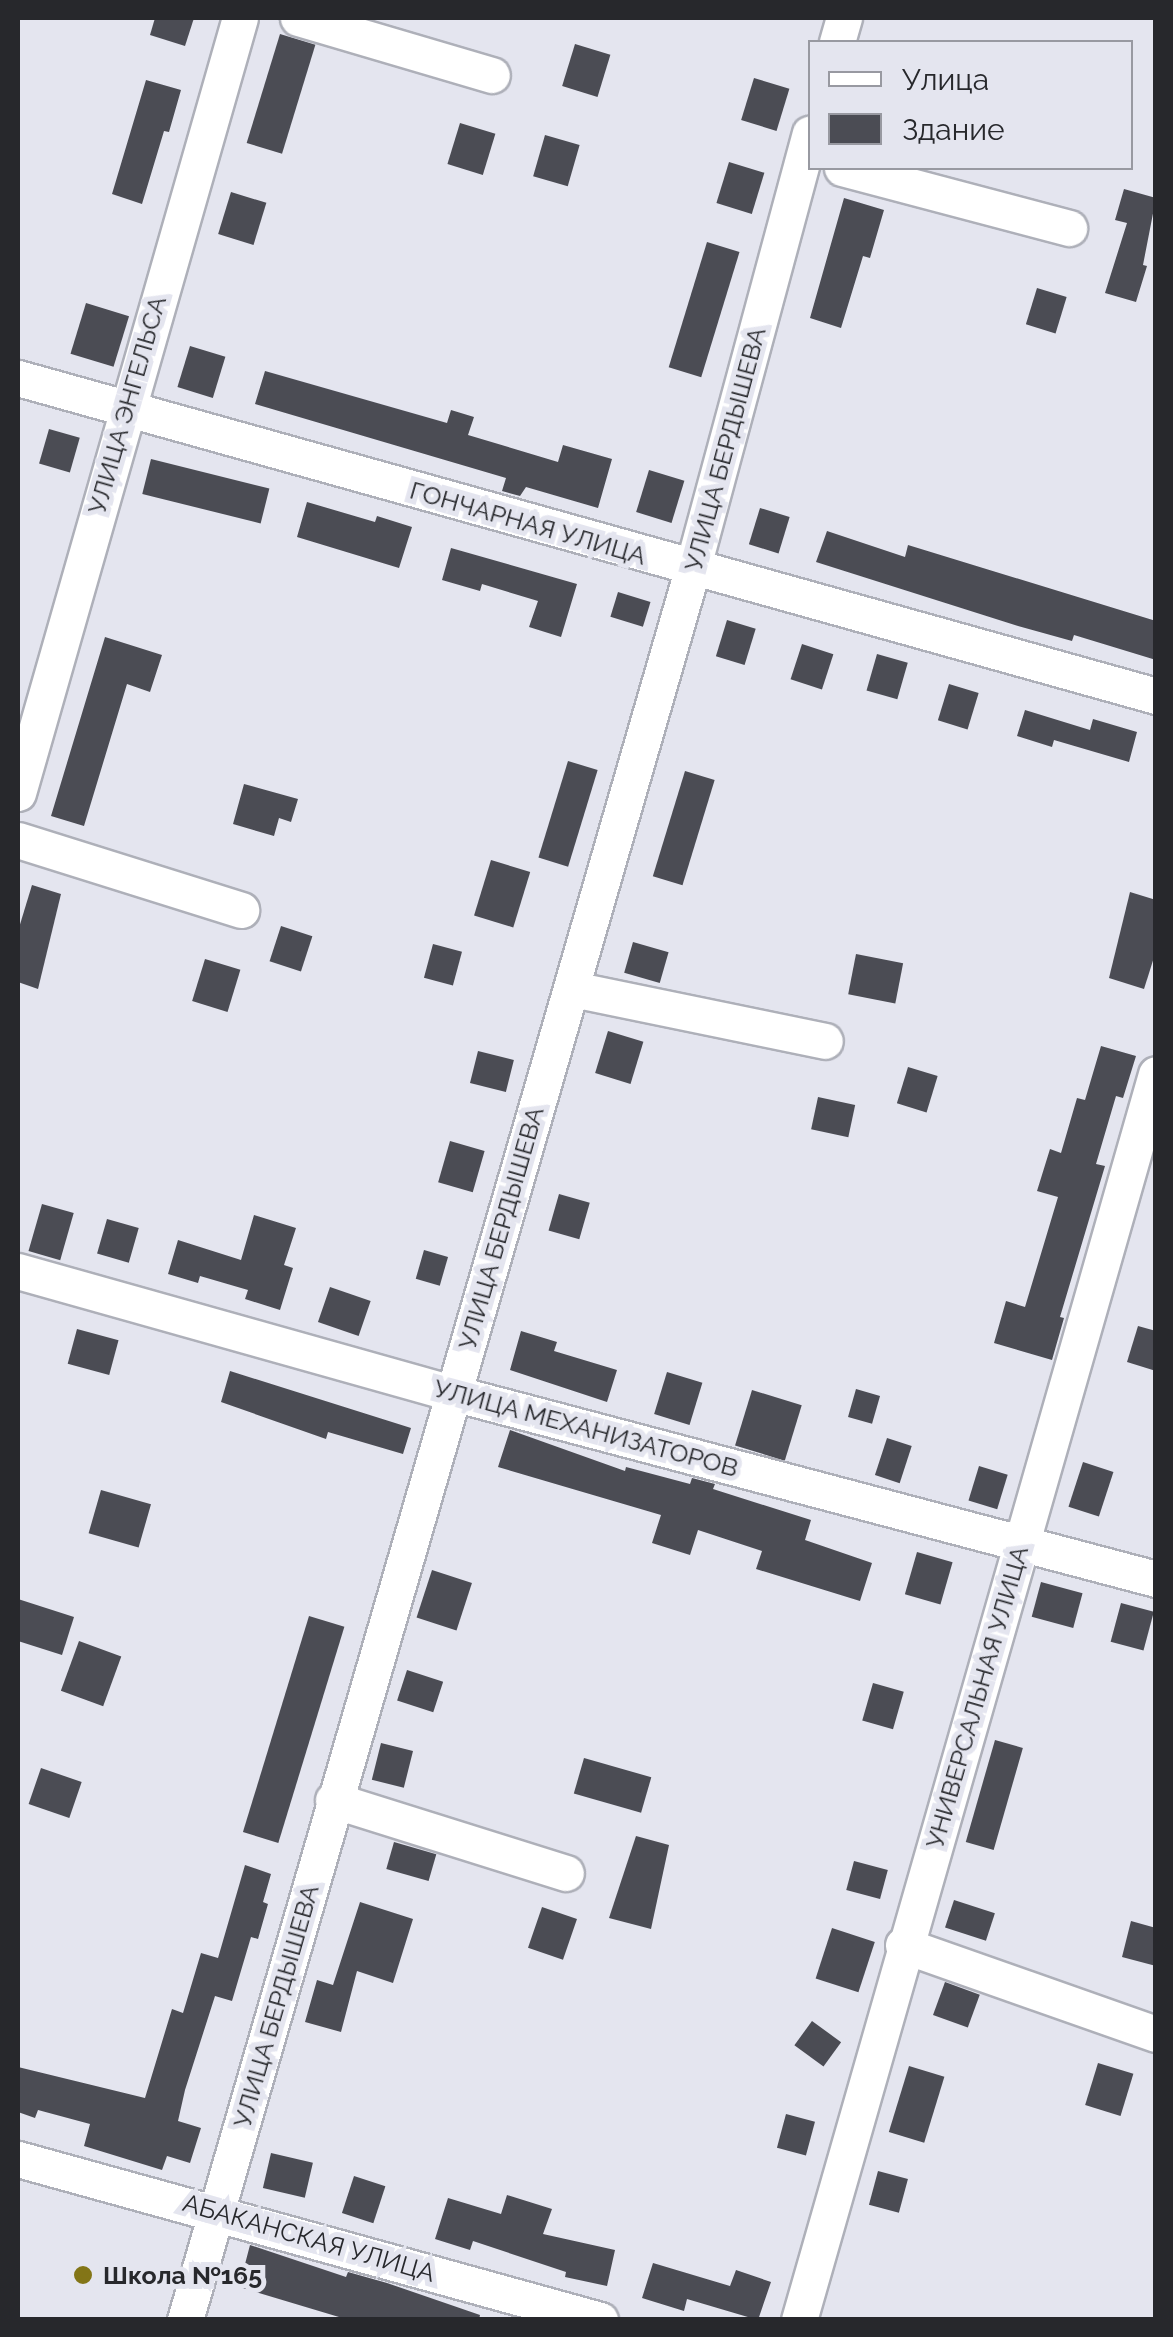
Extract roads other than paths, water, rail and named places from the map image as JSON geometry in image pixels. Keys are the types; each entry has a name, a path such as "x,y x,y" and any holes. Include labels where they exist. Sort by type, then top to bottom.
{"street":[{"name":"УЛИЦА ЭНГЕЛЬСА","path":"18,793 240,18"},
{"path":"298,18 492,74"},
{"name":"УЛИЦА БЕРДЫШЕВА","path":"185,2320 333,1800 572,989 808,150"},
{"path":"850,170 1069,228"},
{"name":"ГОНЧАРНАЯ УЛИЦА","path":"18,378 692,570 1156,696"},
{"path":"18,840 241,910"},
{"path":"572,989 825,1041"},
{"name":"УНИВЕРСАЛЬНАЯ УЛИЦА","path":"799,2320 903,1946 1022,1543 1144,1156 1156,1074"},
{"name":"УЛИЦА МЕХАНИЗАТОРОВ","path":"18,1270 453,1393 1156,1578"},
{"path":"333,1800 566,1873"},
{"path":"903,1946 1156,2034"},
{"name":"АБАКАНСКАЯ УЛИЦА","path":"18,2159 600,2320"}],"place":[{"name":"Школа №165","path":"83,2275"}]}
